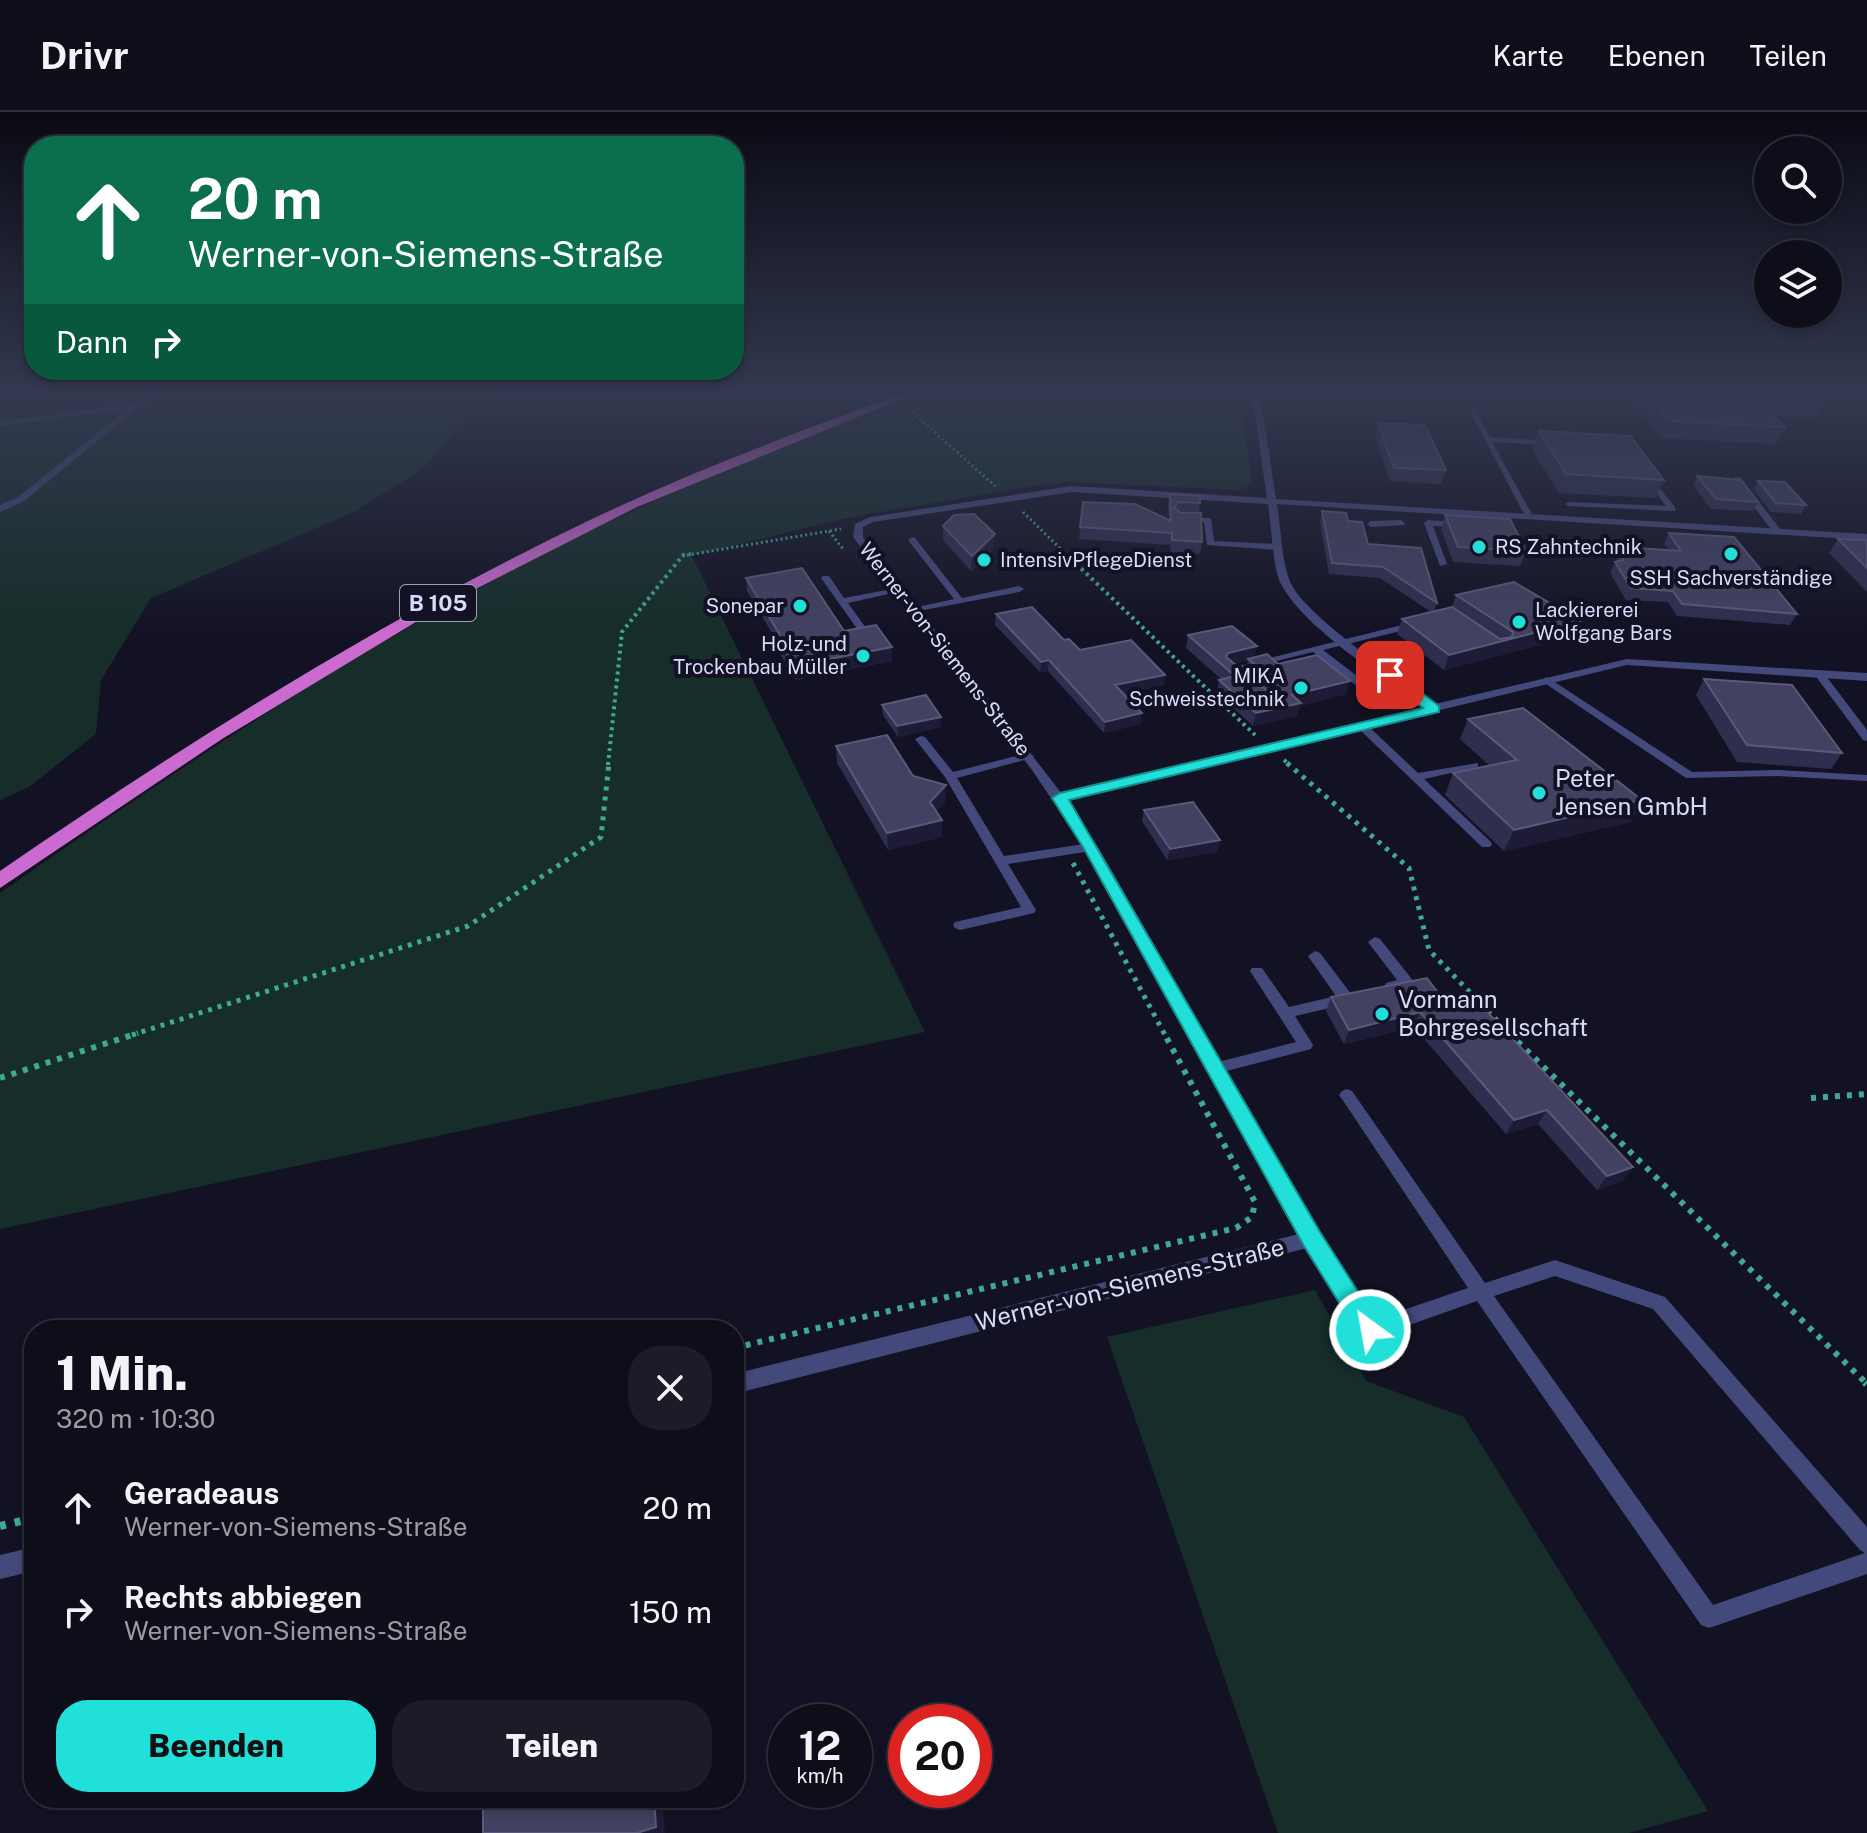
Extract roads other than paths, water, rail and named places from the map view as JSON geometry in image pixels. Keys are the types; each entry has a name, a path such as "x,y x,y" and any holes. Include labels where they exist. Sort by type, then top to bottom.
{"highway":[{"name":"B 105","path":"0,881 80,824 246,715 454,594 652,496 709,473"}],"street":[{"path":"0,509 21,499 53,473"},
{"path":"1268,473 1284,580 1291,593 1346,641 1434,709"},
{"name":"Werner-von-Siemens-Straße","path":"744,1381 1312,1239 1091,847 1060,798 911,611 858,537 858,526 870,520 1072,489 1867,537"},
{"path":"0,502 21,499"},
{"path":"1060,798 1627,662 1867,677"},
{"path":"0,1567 24,1561"}],"lane":[{"path":"1506,473 1529,516"},
{"path":"1569,504 1672,509 1646,473"},
{"path":"1737,479 1777,531"},
{"path":"1466,512 1472,526"},
{"path":"1179,519 1208,520 1210,543 1279,547"},
{"path":"1371,524 1401,523"},
{"path":"1443,564 1428,523 1486,527"},
{"path":"912,540 959,600"},
{"path":"826,578 861,628"},
{"path":"911,611 1019,589"},
{"path":"842,601 897,591"},
{"path":"1254,688 1231,669 1419,624"},
{"path":"1315,649 1361,684"},
{"path":"1819,674 1867,738"},
{"path":"1547,680 1690,776 1778,773 1867,778"},
{"path":"1362,726 1486,844"},
{"path":"921,739 950,776 1029,910 960,925"},
{"path":"950,776 1028,756"},
{"path":"1415,777 1474,765"},
{"path":"1000,861 1091,847"},
{"path":"1285,1013 1406,982 1375,942"},
{"path":"1315,956 1361,995"},
{"path":"1215,1068 1306,1045 1257,971"},
{"path":"1347,1095 1709,1617 1867,1563"},
{"path":"1312,1239 1370,1330 1555,1268 1659,1303 1867,1543"}],"place":[{"name":"RS Zahntechnik","path":"1479,547"},
{"name":"SSH Sachverständige","path":"1731,554"},
{"name":"IntensivPflegeDienst","path":"984,560"},
{"name":"Sonepar","path":"800,606"},
{"name":"Lackiererei Wolfgang Bars","path":"1519,622"},
{"name":"Holz- und Trockenbau Müller","path":"863,656"},
{"name":"MIKA Schweisstechnik","path":"1301,688"},
{"name":"Peter Jensen GmbH","path":"1539,793"},
{"name":"Vormann Bohrgesellschaft","path":"1382,1014"}]}
